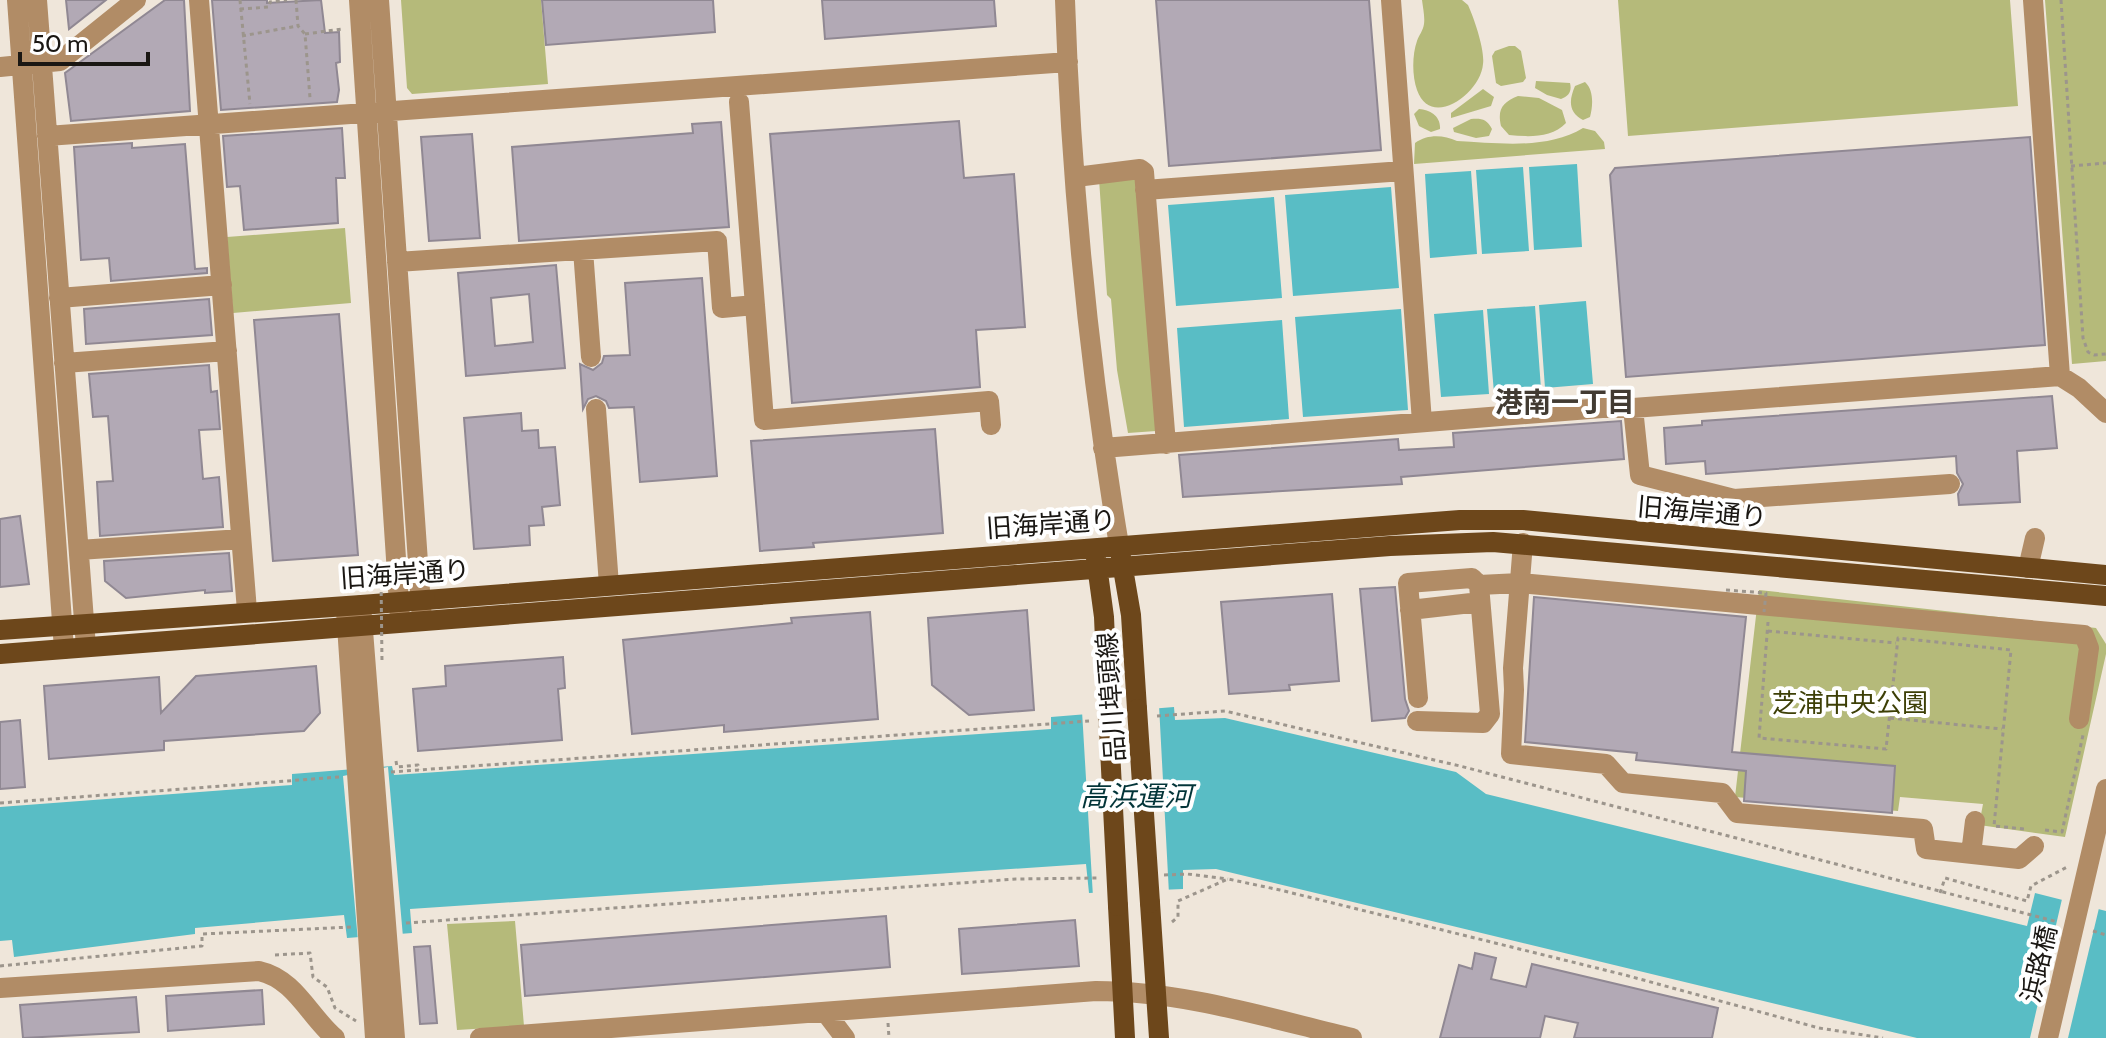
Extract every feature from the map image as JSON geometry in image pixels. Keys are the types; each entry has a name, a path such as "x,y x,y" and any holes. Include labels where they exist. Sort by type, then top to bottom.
{"main road":[{"name":"旧海岸通り","path":"422,610 609,585 1403,523 1494,519 2106,575"},
{"name":"旧海岸通り","path":"0,654 86,647 354,615 1098,570 1390,546 1523,543 2106,596"},
{"name":"品川埠頭線","path":"1119,545 1131,615 1159,1038"},
{"name":"品川埠頭線","path":"1094,547 1104,617 1125,1038"},
{"name":"旧海岸通り","path":"0,630 247,611 354,615"}],"street":[{"path":"17,0 47,136 86,647"},
{"path":"37,0 31,64 64,649"},
{"path":"0,67 60,61 136,0"},
{"path":"199,0 247,611"},
{"path":"359,0 378,113 397,262 422,610"},
{"path":"379,0 378,113 400,612"},
{"path":"1065,0 1091,346 1119,545"},
{"path":"1391,0 1422,422"},
{"path":"2033,0 2060,376"},
{"path":"47,136 1068,62"},
{"path":"739,102 764,420 989,401 991,425"},
{"path":"1076,177 1140,169 1144,172 1166,444"},
{"path":"1145,190 1403,171"},
{"path":"397,262 717,241 722,308 755,305"},
{"path":"583,250 591,357"},
{"path":"59,298 222,285"},
{"path":"64,363 227,351"},
{"path":"1103,448 1602,408 2060,376 2079,388 2106,413"},
{"path":"1633,408 1640,475 1734,499 1950,484"},
{"path":"596,409 609,585"},
{"path":"2028,568 2035,538"},
{"path":"79,550 241,539"},
{"path":"1523,543 1513,668 1511,754 1606,764 1623,783 1722,793 1737,813 1923,829 1926,849 2019,859 2034,846"},
{"path":"1418,698 1410,610 1520,583 2084,635 2089,648 2081,725"},
{"path":"1417,721 1483,723 1490,714 1480,593"},
{"path":"354,615 375,771 379,953 375,1038"},
{"name":"浜路橋","path":"2048,1038 2106,789"},
{"path":"1971,854 1975,821"},
{"path":"379,953 395,1038"},
{"path":"0,988 259,971 283,982 335,1038"},
{"path":"480,1038 709,1030 826,1013 1122,991 1156,994 1352,1038"},
{"path":"826,1013 845,1038"}],"path":[{"path":"240,0 253,122"},
{"path":"240,9 269,7 270,2 287,0"},
{"path":"296,0 298,26 305,34 311,117"},
{"path":"2061,0 2085,348 2094,355 2106,354"},
{"path":"242,36 298,26"},
{"path":"305,34 342,29"},
{"path":"2071,166 2106,163"},
{"path":"381,576 382,663"},
{"path":"1726,590 1766,593 1764,612 1769,618 1759,738 1886,749 1898,638 2011,650 1994,826 2062,832 2081,725"},
{"path":"1768,631 1897,643"},
{"path":"1178,715 1225,711 1254,717 1460,766 2029,915"},
{"path":"1890,718 2004,729"},
{"path":"375,771 1051,723"},
{"path":"396,761 397,767 418,765 419,770"},
{"path":"0,803 292,781"},
{"path":"1940,893 1945,878 2027,901 2031,886 2091,854"},
{"path":"1187,874 1228,879 1625,975 1819,1028 1883,1038"},
{"path":"417,922 1000,880 1084,878"},
{"path":"1172,922 1178,917 1178,901 1228,879"},
{"path":"0,966 202,946 202,934 350,927"}],"green space":[{"path":"401,0 541,0 548,84 412,94 407,88"},
{"path":"1422,0 1462,0 1468,5 1482,51 1483,64 1474,86 1465,96 1444,107 1433,107 1424,102 1415,84 1414,53 1424,21"},
{"path":"1618,0 2010,0 2018,106 1628,136"},
{"path":"2045,0 2106,0 2106,361 2072,364"},
{"path":"1509,46 1521,51 1526,78 1523,82 1501,86 1496,83 1492,56 1495,51"},
{"path":"1536,81 1570,83 1570,91 1561,99 1547,95 1535,88"},
{"path":"1585,82 1590,89 1592,103 1590,117 1583,120 1572,109 1571,101 1575,86"},
{"path":"1483,89 1494,97 1491,106 1451,118 1451,113"},
{"path":"1518,96 1539,98 1562,110 1566,123 1547,134 1509,135 1501,126 1501,111 1508,101"},
{"path":"1419,109 1434,114 1440,129 1431,132 1419,126 1414,114"},
{"path":"1471,119 1486,121 1492,129 1489,136 1476,138 1454,132 1453,128"},
{"path":"1583,128 1595,131 1604,142 1605,149 1414,164 1415,143 1430,137 1522,144 1554,140"},
{"path":"1136,175 1156,431 1128,433 1117,370 1111,299 1107,295 1099,179"},
{"path":"345,228 351,303 233,313 227,237"},
{"name":"芝浦中央公園","path":"1759,590 2096,628 2106,644 2106,654 2065,837 1979,825 1983,804 1900,797 1898,811 1735,797"},
{"path":"515,921 524,1026 457,1030 447,924"}],"water":[{"path":"1577,164 1582,247 1534,250 1529,167"},
{"path":"1523,167 1529,251 1482,254 1476,170"},
{"path":"1471,171 1477,254 1430,258 1425,174"},
{"path":"1391,187 1399,288 1293,296 1285,195"},
{"path":"1274,197 1282,298 1176,306 1168,205"},
{"path":"1586,301 1593,384 1545,388 1539,305"},
{"path":"1535,306 1541,389 1494,393 1487,309"},
{"path":"1401,309 1408,410 1303,417 1295,317"},
{"path":"1483,310 1489,394 1441,397 1434,314"},
{"path":"1282,320 1289,419 1184,427 1177,328"},
{"name":"高浜運河","path":"1174,707 1175,720 1225,718 1456,772 1486,794 2027,926 2035,893 2106,911 2106,1038 1917,1038 1216,869 1183,870 1183,889 1089,893 1086,864 410,909 412,933 347,938 344,915 195,928 195,934 14,957 12,940 0,941 0,807 292,785 292,774 392,766 394,775 1051,729 1051,717"}],"pier":[{"path":"1159,705 1169,894 1093,897 1082,711"},
{"path":"388,767 403,937 358,941 343,776"},
{"path":"2062,899 2099,908 2068,1038 2030,1038"}],"building":[{"path":"66,0 106,0 69,29"},
{"path":"165,0 184,0 190,111 71,121 65,73"},
{"path":"212,0 267,0 267,3 321,0 325,33 339,32 337,102 221,110"},
{"path":"542,0 713,0 715,32 546,45"},
{"path":"822,0 994,0 996,26 825,39"},
{"path":"1156,0 1369,0 1381,150 1169,166"},
{"path":"959,121 964,178 1014,174 1025,327 976,330 980,387 792,403 770,134"},
{"path":"721,122 729,227 519,241 512,147 693,133 692,124"},
{"path":"342,128 345,178 336,178 338,223 244,230 240,186 227,187 223,136"},
{"path":"472,134 480,238 429,241 421,137"},
{"path":"2030,137 2045,345 1626,377 1610,175 1615,168"},
{"path":"132,143 132,148 185,144 195,269 207,268 207,273 111,281 109,258 81,260 74,147"},
{"path":"556,265 565,368 466,376 458,273","holes":["529,294 533,342 495,346 491,298"]},
{"path":"702,278 717,476 640,482 634,407 609,408 606,401 596,396 588,399 583,409 580,364 593,370 602,363 604,356 630,355 625,283"},
{"path":"209,299 212,335 86,344 84,309"},
{"path":"339,314 358,555 273,561 254,320"},
{"path":"209,365 211,392 217,391 220,429 199,430 203,479 219,477 223,527 100,536 97,482 113,481 108,416 93,417 89,374"},
{"path":"2052,396 2057,448 2017,451 2020,502 1959,505 1958,494 1963,484 1957,473 1956,456 1706,474 1705,461 1666,464 1664,428 1702,425 1702,421"},
{"path":"521,413 522,431 538,430 539,448 555,447 560,505 542,507 544,525 529,526 530,545 474,549 464,418"},
{"path":"1621,421 1624,459 1401,477 1402,484 1183,497 1179,455 1398,439 1399,450 1454,447 1453,433"},
{"path":"935,429 943,533 813,543 814,547 760,551 751,441"},
{"path":"20,516 29,584 0,587 0,519"},
{"path":"229,553 232,591 205,593 205,590 126,598 105,581 104,561"},
{"path":"1395,587 1405,699 1409,711 1405,718 1372,721 1360,589"},
{"path":"1332,594 1339,681 1289,685 1290,690 1229,694 1221,602"},
{"path":"1534,597 1746,617 1732,752 1895,766 1892,813 1744,801 1746,771 1636,760 1637,753 1525,742"},
{"path":"1027,610 1034,710 969,715 932,685 928,618"},
{"path":"870,612 878,719 724,732 724,725 632,734 623,640 792,623 791,618"},
{"path":"563,657 565,688 558,689 562,740 418,751 413,689 446,686 445,666"},
{"path":"316,666 320,713 304,731 164,741 164,750 49,759 44,686 159,677 161,713 196,676"},
{"path":"20,720 25,787 0,789 0,722"},
{"path":"886,916 890,967 525,996 521,945"},
{"path":"1075,920 1079,966 962,974 959,929"},
{"path":"430,946 437,1023 420,1024 414,947"},
{"path":"1475,953 1496,958 1491,979 1526,987 1532,964 1718,1008 1712,1038 1574,1038 1578,1023 1545,1016 1540,1038 1440,1038 1459,965 1472,969"},
{"path":"262,990 264,1024 168,1031 166,996"},
{"path":"136,997 139,1032 23,1038 20,1005"}],"district":[{"name":"港南一丁目","path":"1565,402"}]}
